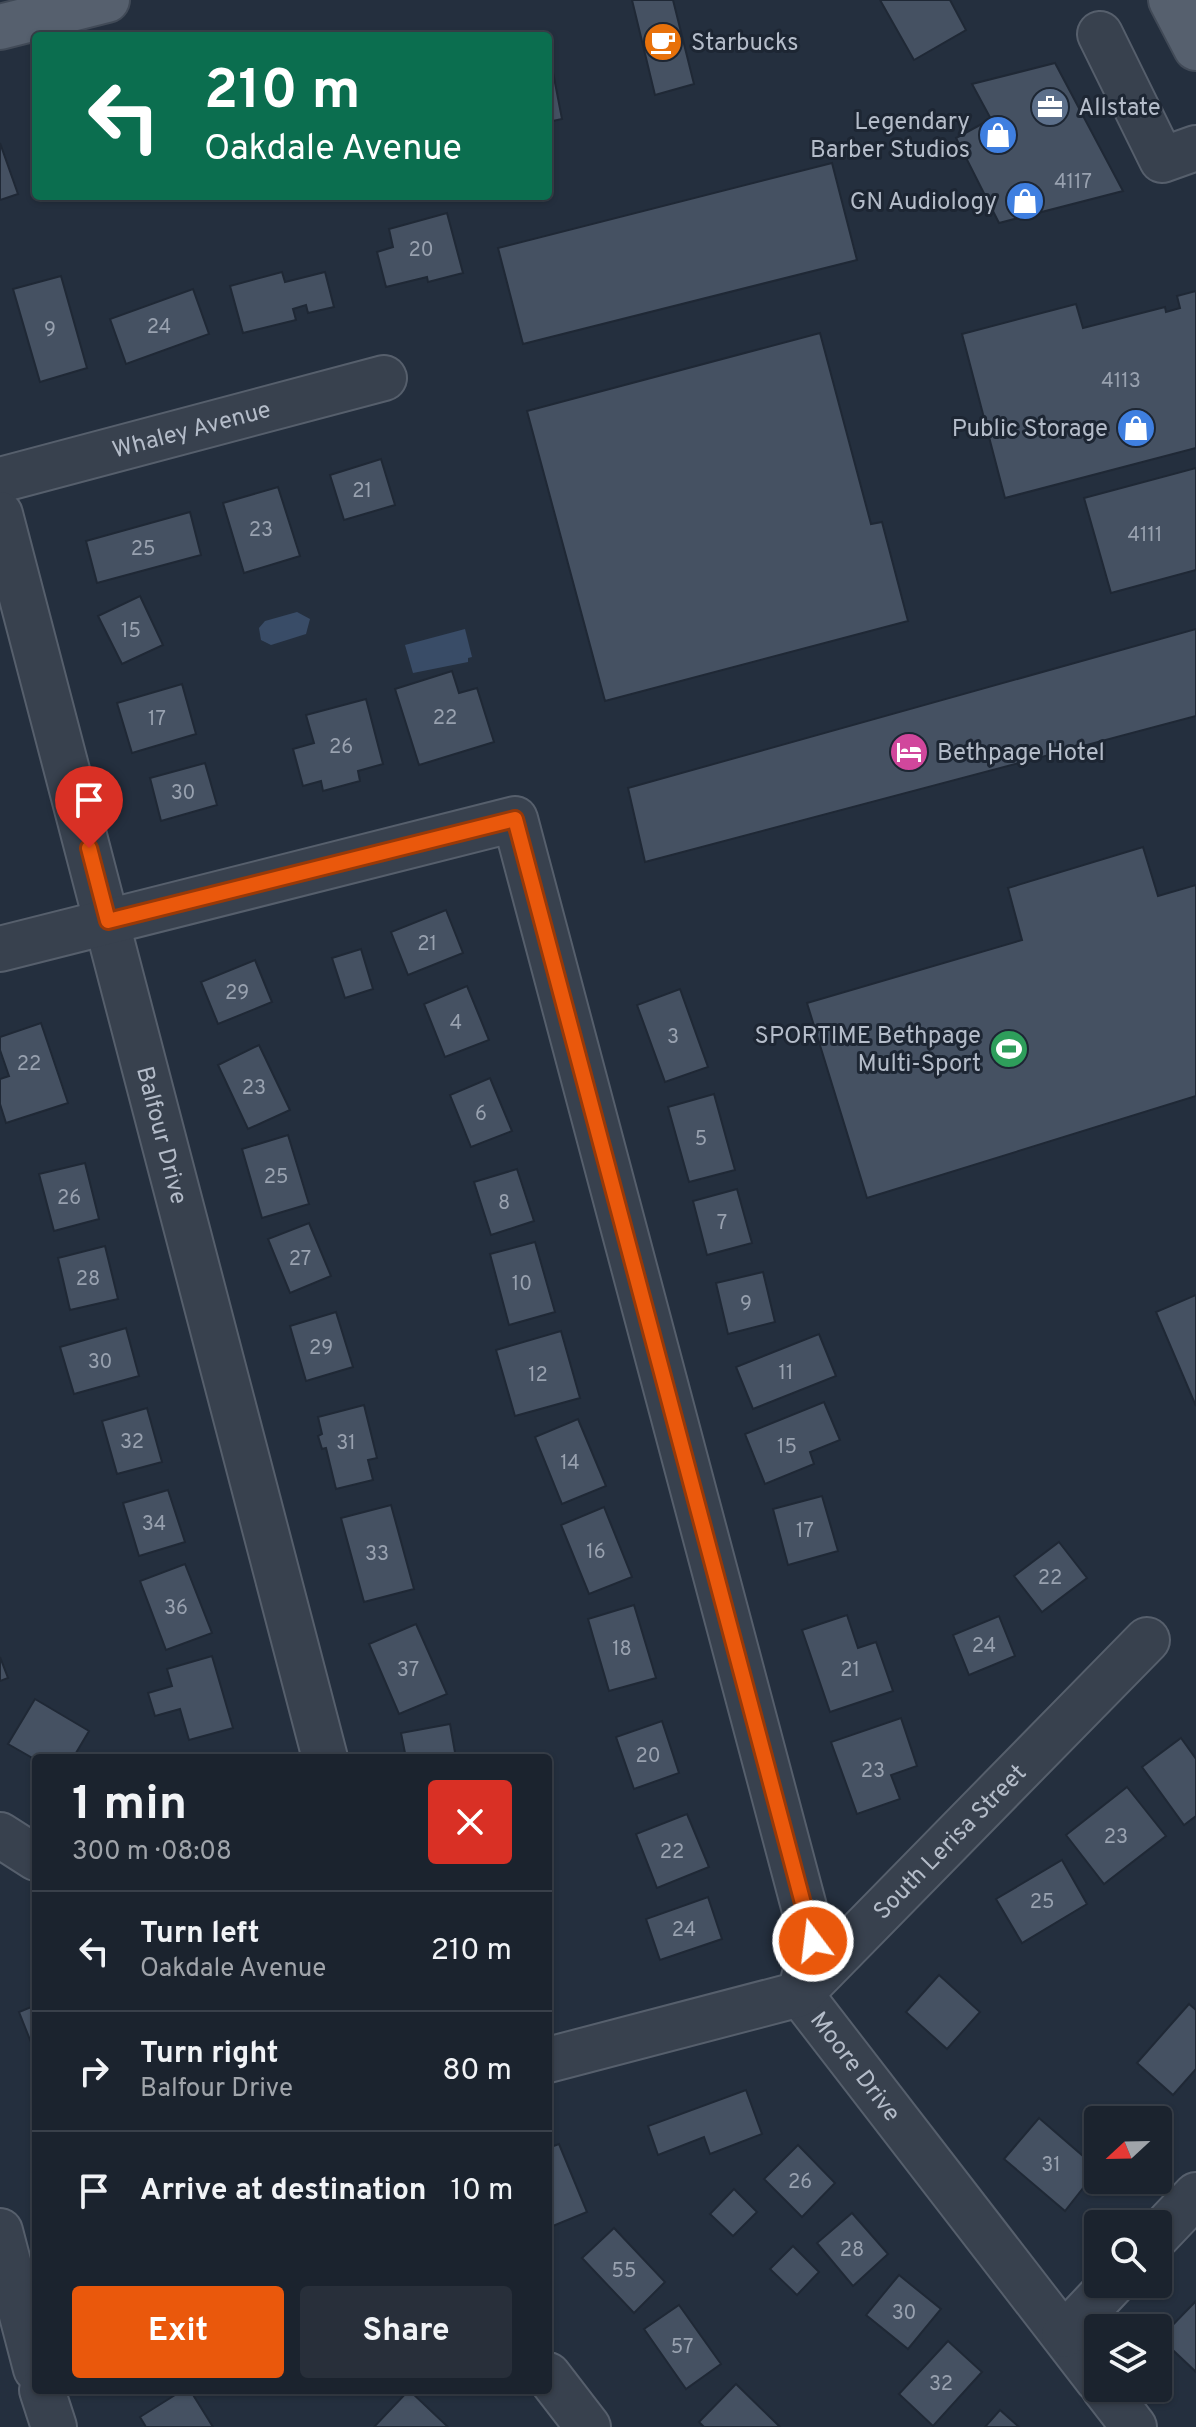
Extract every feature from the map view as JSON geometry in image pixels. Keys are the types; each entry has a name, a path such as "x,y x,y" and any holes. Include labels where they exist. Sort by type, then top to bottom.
{"main road":[{"path":"0,27 107,0"},
{"path":"1171,0 1196,48"}],"street":[{"path":"1100,34 1162,160 1196,148"},
{"name":"Whaley Avenue","path":"0,480 384,378"},
{"name":"Balfour Drive","path":"0,514 324,1754"},
{"name":"Moore Drive","path":"108,921 515,819 813,1941 800,1994 1084,2361"},
{"path":"0,949 108,921"},
{"name":"South Lerisa Street","path":"800,1994 1147,1640"},
{"path":"0,1835 32,1855"},
{"path":"552,2059 800,1994"},
{"path":"1172,2220 1196,2195"},
{"path":"0,2231 32,2354"},
{"path":"1064,2335 1099,2298"},
{"path":"552,2380 588,2427"},
{"path":"43,2394 54,2427"},
{"path":"1115,2402 1134,2427"}],"water":[{"path":"297,612 310,619 306,634 271,645 261,640 259,628 265,621"},
{"path":"465,629 472,657 468,658 468,662 413,673 405,645"}],"building":[{"name":"Starbucks","path":"632,0 673,0 694,84 655,95"},
{"path":"880,0 950,0 966,30 914,60"},
{"path":"1055,63 1123,191 999,223 956,138 991,119 972,84"},
{"path":"552,67 562,119 552,121"},
{"path":"0,143 18,194 0,200"},
{"path":"832,163 857,260 523,344 498,248"},
{"path":"447,213 463,273 428,282 427,277 386,287 377,252 393,247 389,229"},
{"path":"282,272 285,282 325,272 334,307 308,313 306,305 293,309 296,320 243,333 230,286"},
{"path":"61,276 87,368 40,382 13,289"},
{"path":"193,289 209,334 126,364 110,319"},
{"path":"1196,291 1196,448 1005,498 962,334 1076,304 1083,328 1165,307 1166,312 1180,308 1177,296"},
{"path":"820,333 871,524 882,522 908,621 605,701 527,411"},
{"path":"381,459 395,505 344,520 330,475"},
{"path":"1196,468 1196,570 1111,593 1084,498"},
{"path":"278,487 300,556 244,573 223,503"},
{"path":"190,512 201,555 97,583 86,541"},
{"path":"140,596 163,645 122,664 98,616"},
{"name":"Bethpage Hotel","path":"1196,629 1196,716 645,862 628,788"},
{"path":"452,671 459,693 477,688 494,742 419,765 395,689"},
{"path":"182,684 196,734 132,753 117,703"},
{"path":"366,699 383,764 358,771 360,781 323,791 321,781 303,786 293,749 314,743 306,715"},
{"path":"205,763 217,805 161,821 150,778"},
{"name":"SPORTIME Bethpage Multi-Sport","path":"1143,847 1158,896 1196,885 1196,1096 867,1198 807,1003 1022,940 1008,888"},
{"path":"446,910 463,953 408,975 391,932"},
{"path":"361,949 373,989 345,998 332,958"},
{"path":"255,960 272,1002 218,1024 201,982"},
{"path":"467,986 489,1040 445,1057 424,1004"},
{"path":"680,989 708,1067 665,1082 637,1005"},
{"path":"41,1023 68,1103 6,1123 0,1104 0,1079 9,1076 0,1050 0,1037"},
{"path":"259,1045 290,1110 248,1129 218,1065"},
{"path":"490,1078 512,1131 471,1147 450,1095"},
{"path":"714,1094 735,1170 689,1182 668,1107"},
{"path":"288,1135 309,1204 262,1218 242,1149"},
{"path":"85,1163 99,1219 54,1231 39,1174"},
{"path":"517,1169 534,1221 491,1235 474,1182"},
{"path":"737,1189 752,1243 707,1255 693,1201"},
{"path":"309,1223 331,1276 290,1293 268,1239"},
{"path":"535,1242 555,1312 509,1325 490,1254"},
{"path":"105,1246 118,1299 70,1310 58,1258"},
{"path":"763,1272 775,1322 728,1334 716,1283"},
{"path":"1196,1295 1196,1406 1156,1312"},
{"path":"336,1312 353,1367 306,1381 290,1326"},
{"path":"126,1328 139,1376 74,1394 60,1347"},
{"path":"561,1331 580,1398 515,1416 496,1350"},
{"path":"819,1334 836,1376 753,1409 736,1367"},
{"path":"824,1402 840,1440 810,1452 814,1464 765,1484 745,1434"},
{"path":"364,1405 377,1458 368,1460 373,1480 336,1489 326,1448 322,1449 318,1436 322,1434 318,1417"},
{"path":"147,1408 162,1462 117,1474 102,1421"},
{"path":"578,1419 606,1486 562,1504 535,1437"},
{"path":"168,1490 185,1542 139,1556 123,1503"},
{"path":"822,1496 838,1551 788,1565 773,1509"},
{"path":"391,1505 414,1589 364,1602 341,1518"},
{"path":"604,1507 632,1577 589,1594 561,1525"},
{"path":"1059,1542 1087,1578 1042,1612 1014,1576"},
{"path":"185,1564 212,1633 166,1650 140,1581"},
{"path":"634,1605 656,1678 609,1691 588,1619"},
{"path":"847,1615 858,1648 876,1642 893,1691 830,1712 802,1630"},
{"path":"999,1616 1015,1656 969,1675 953,1635"},
{"path":"416,1624 447,1694 399,1714 369,1644"},
{"path":"212,1656 233,1728 189,1740 180,1709 155,1716 148,1693 172,1686 167,1669"},
{"path":"0,1657 8,1678 0,1681"},
{"path":"35,1699 89,1731 75,1754 32,1754 32,1758 8,1744"},
{"path":"901,1718 917,1766 891,1775 900,1799 857,1814 831,1742"},
{"path":"662,1721 679,1773 634,1789 616,1737"},
{"path":"450,1724 455,1754 405,1754 401,1733"},
{"path":"1181,1738 1196,1759 1196,1816 1184,1825 1142,1767"},
{"path":"1127,1787 1166,1836 1104,1884 1066,1835"},
{"path":"687,1814 709,1867 657,1888 636,1834"},
{"path":"1062,1860 1087,1904 1022,1943 996,1899"},
{"path":"708,1897 722,1939 660,1960 646,1919"},
{"path":"939,1975 980,2012 947,2049 906,2012"},
{"path":"1189,2004 1196,2010 1196,2069 1173,2095 1137,2063"},
{"path":"32,2007 32,2045 19,2012"},
{"path":"746,2090 762,2134 710,2154 704,2137 658,2155 648,2126"},
{"path":"1039,2118 1084,2157 1084,2187 1065,2211 1004,2159"},
{"path":"559,2144 587,2212 552,2226 552,2147"},
{"path":"798,2145 835,2183 802,2217 764,2179"},
{"path":"734,2189 757,2212 733,2236 710,2214"},
{"path":"852,2213 888,2254 853,2286 817,2243"},
{"path":"614,2228 665,2282 634,2313 582,2258"},
{"path":"793,2246 819,2272 797,2295 770,2269"},
{"path":"899,2275 941,2309 908,2349 866,2315"},
{"path":"1196,2301 1196,2372 1172,2349 1172,2326"},
{"path":"679,2305 721,2364 686,2389 644,2329"},
{"path":"948,2341 982,2372 933,2426 899,2394"},
{"path":"736,2384 780,2427 704,2427 699,2422"},
{"path":"177,2394 192,2394 213,2427 146,2427 140,2417"},
{"path":"405,2394 413,2394 448,2427 374,2427"},
{"path":"1000,2410 1019,2427 985,2427"}],"place":[{"name":"Starbucks","path":"663,42"},
{"name":"Allstate","path":"1050,107"},
{"name":"Legendary Barber Studios","path":"998,135"},
{"name":"GN Audiology","path":"1025,201"},
{"name":"Public Storage","path":"1136,428"},
{"name":"Bethpage Hotel","path":"909,752"},
{"name":"SPORTIME Bethpage Multi-Sport","path":"1009,1049"}],"route":[{"path":"89,848 108,921 515,819 813,1941"}]}
